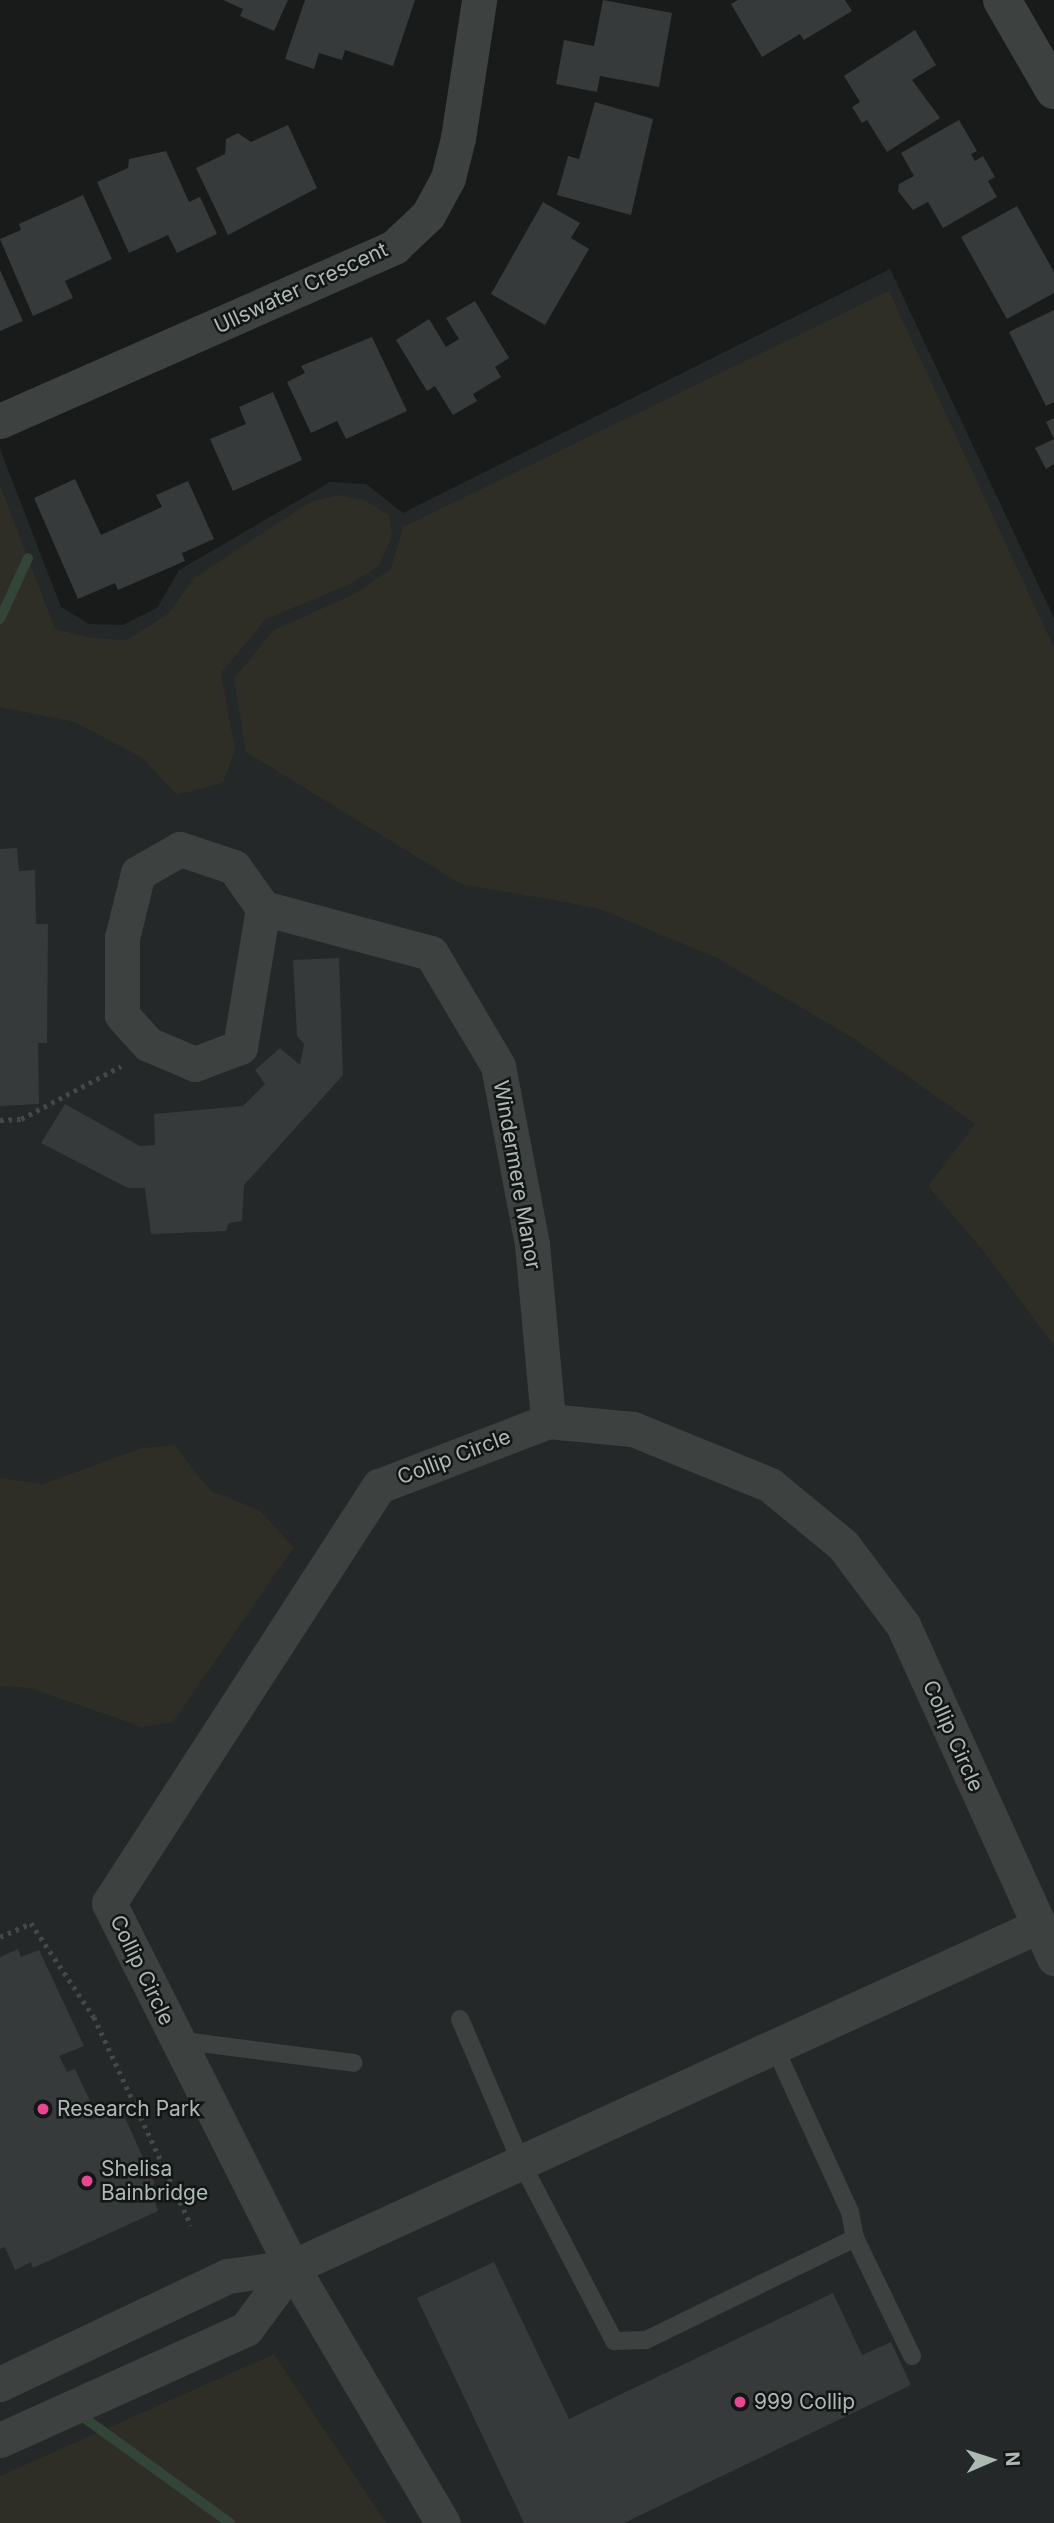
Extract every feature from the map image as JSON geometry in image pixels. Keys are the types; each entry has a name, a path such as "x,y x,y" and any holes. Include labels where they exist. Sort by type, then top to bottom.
{"street":[{"name":"Ullswater Crescent","path":"0,421 394,247 428,215 448,178 458,138 479,0"},
{"path":"1002,0 1053,88"},
{"path":"180,849 234,867 263,908 240,1046 195,1064 148,1044 122,1015 122,937 138,873 180,849"},
{"name":"Windermere Manor","path":"263,908 431,953 498,1066 532,1244 548,1421"},
{"name":"Collip Circle","path":"443,2523 292,2267 109,1903 379,1486 548,1421 633,1429 770,1485 843,1545 903,1625 1054,1958"},
{"path":"0,2384 227,2276 292,2267 1038,1926"},
{"path":"12,2434 246,2329 292,2267"}],"lane":[{"path":"460,2018 521,2162 614,2341 646,2340 855,2238"},
{"path":"177,2040 354,2063"},
{"path":"774,2046 850,2212 855,2238 912,2356"}],"path":[{"path":"0,1120 21,1119 131,1060"},
{"path":"0,1937 31,1923 94,2017 191,2225"}],"shaded area":[{"path":"890,269 1054,618 1054,2523 0,2523 0,449 61,607 89,624 123,625 157,608 179,570 330,482 366,484 403,513"},
{"path":"889,291 1054,648 1054,1346 985,1253 928,1186 975,1124 853,1038 717,958 597,908 461,884 246,752 234,678 274,630 354,594 391,569 403,527"},
{"path":"0,485 55,629 93,638 127,640 169,613 194,578 310,502 338,495 364,500 389,515 392,536 379,566 348,585 266,619 221,673 235,750 223,783 177,795 142,758 75,722 0,707"},
{"path":"174,1445 211,1491 259,1510 294,1547 173,1722 142,1727 30,1688 0,1686 0,1478 43,1484 142,1448"},
{"path":"274,2354 386,2523 0,2523 0,2476"}],"building":[{"path":"223,0 288,0 274,31 240,16 243,9"},
{"path":"305,0 415,0 393,66 345,50 342,60 319,53 314,69 285,59"},
{"path":"603,0 672,13 659,87 600,76 597,92 556,84 564,40 594,46"},
{"path":"738,0 845,0 852,11 804,40 800,34 762,57 731,4"},
{"path":"915,30 936,65 912,80 940,118 887,152 867,120 862,123 852,107 860,102 844,76"},
{"path":"595,102 653,119 631,215 557,195 568,156 579,159"},
{"path":"959,120 977,151 971,154 975,161 983,156 995,177 988,181 997,197 943,228 928,202 913,210 898,191 899,184 914,176 901,153"},
{"path":"288,125 317,188 228,235 196,168 225,154 226,139 238,133 251,142"},
{"path":"166,151 189,202 200,197 217,234 177,253 168,235 129,253 97,182 128,168 129,159"},
{"path":"83,195 112,259 65,281 73,298 33,316 0,239 21,230 19,224"},
{"path":"543,202 580,223 571,238 589,249 545,325 491,294"},
{"path":"1017,206 1054,272 1054,293 1007,319 961,237"},
{"path":"0,270 23,321 0,331"},
{"path":"475,301 509,358 495,367 501,377 473,394 477,401 453,415 435,386 427,391 396,340 429,319 446,347 459,339 446,318"},
{"path":"1054,310 1054,402 1046,406 1009,332"},
{"path":"372,337 407,411 346,439 337,421 311,433 287,382 305,373 301,366"},
{"path":"273,392 302,460 233,491 210,439 246,424 239,407"},
{"path":"1054,418 1054,439 1046,422"},
{"path":"1054,439 1054,464 1046,469 1035,448"},
{"path":"75,479 101,535 162,507 156,495 188,481 214,539 182,553 185,561 118,590 115,583 78,599 34,498"},
{"path":"17,848 19,871 35,870 36,924 48,924 47,1043 38,1043 39,1104 0,1106 0,849"},
{"path":"339,958 343,1075 244,1185 242,1221 229,1223 226,1231 151,1234 145,1188 128,1188 41,1143 65,1104 140,1146 155,1145 154,1114 243,1106 265,1084 255,1070 280,1048 300,1065 304,1044 297,1036 293,960"},
{"name":"Research Park","path":"18,1949 21,1957 39,1950 84,2046 59,2056 67,2072 75,2069 90,2101 83,2104 91,2120 121,2109 155,2184 150,2187 158,2211 33,2268 31,2262 15,2270 5,2247 0,2249 0,1957"},
{"name":"999 Collip","path":"494,2262 569,2419 833,2293 862,2355 891,2342 911,2385 624,2523 524,2523 417,2298"}],"waterway":[{"path":"0,619 28,558"},
{"path":"83,2417 230,2523"}],"place":[{"name":"Research Park","path":"43,2109"},
{"name":"Shelisa Bainbridge","path":"87,2181"},
{"name":"999 Collip","path":"740,2402"}]}
